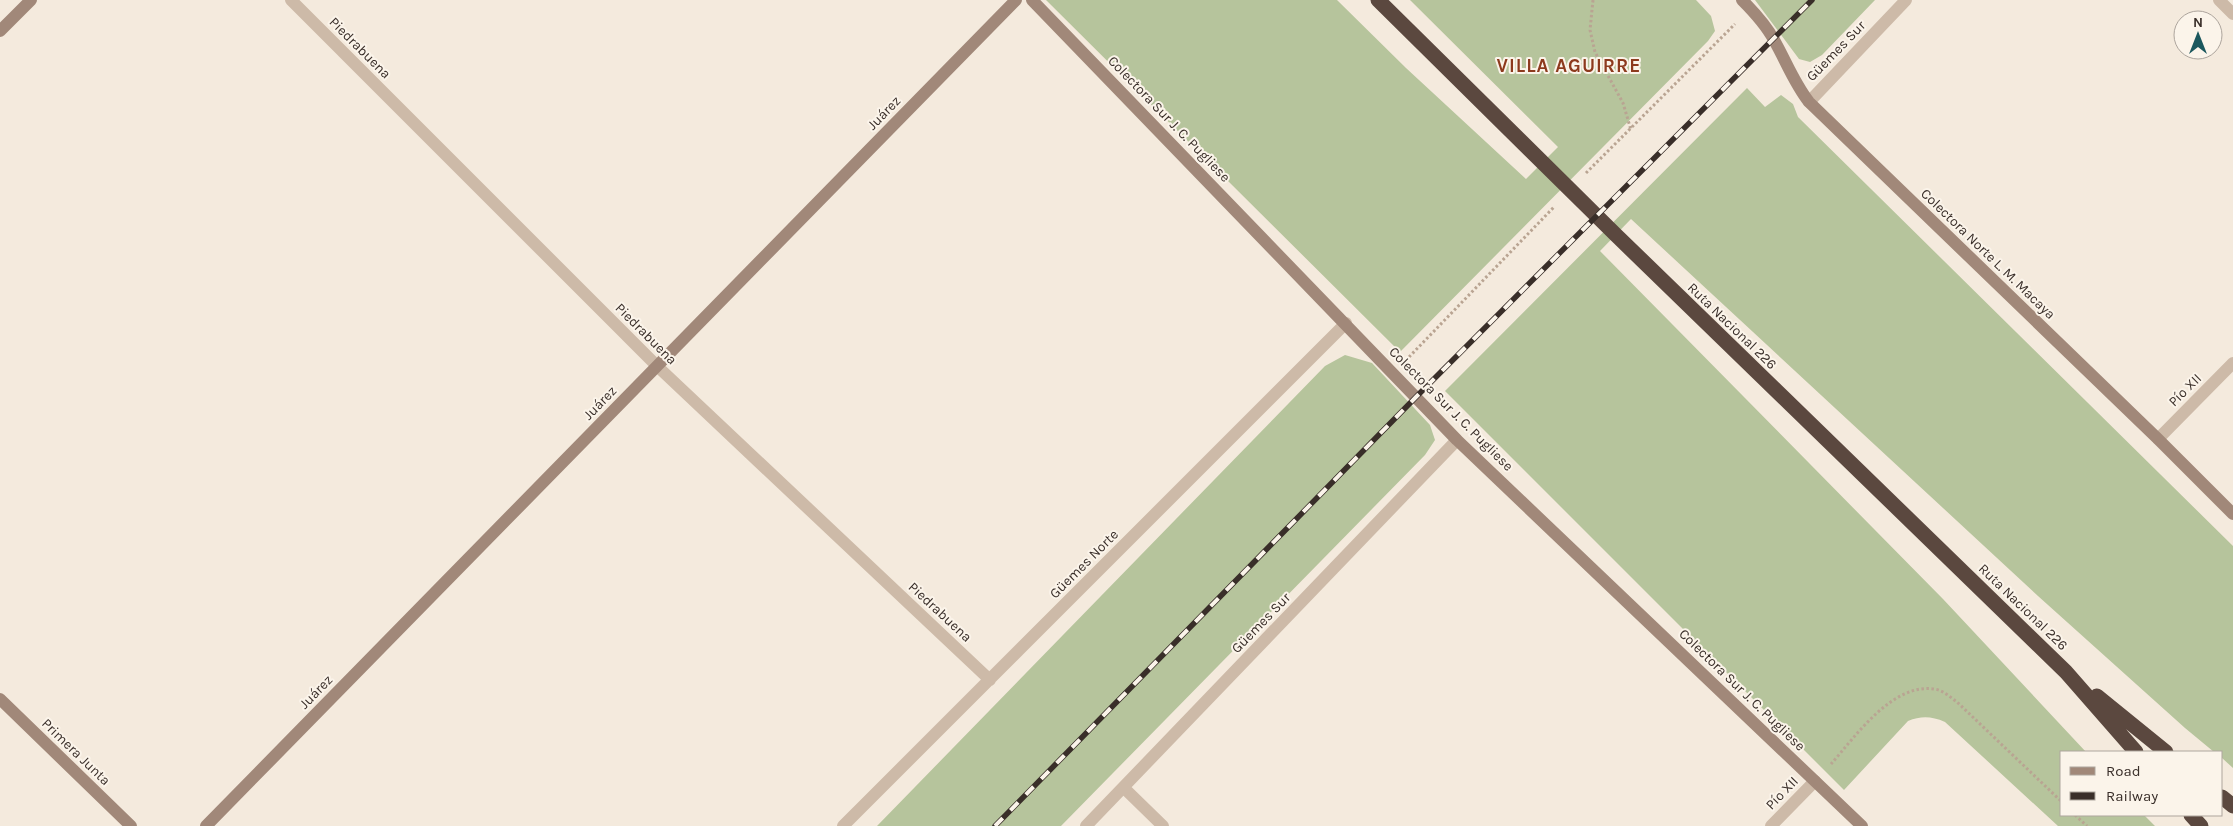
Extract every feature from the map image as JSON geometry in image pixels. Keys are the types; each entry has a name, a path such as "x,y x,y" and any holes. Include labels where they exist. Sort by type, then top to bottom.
{"highway":[{"name":"Ruta Nacional 226","path":"1378,0 1616,235 2066,672 2135,751"},
{"name":"Ruta Nacional 226","path":"2066,672 2165,751"},
{"path":"2223,798 2233,806"},
{"path":"2192,816 2201,826"}],"main road":[{"path":"0,32 31,0"},
{"name":"Juárez","path":"206,826 1016,0"},
{"name":"Colectora Sur J. C. Pugliese","path":"1032,0 1457,440 1862,826"},
{"name":"Colectora Norte L. M. Macaya","path":"1742,0 1757,15 1774,39 1800,91 1809,102 2158,439 2233,514"},
{"name":"Primera Junta","path":"0,699 131,826"}],"street":[{"name":"Piedrabuena","path":"292,0 657,366 990,680"},
{"name":"Güemes Sur","path":"1809,102 1906,0"},
{"path":"2219,0 2233,14"},
{"name":"Güemes Norte","path":"843,826 1346,323"},
{"name":"Pío XII","path":"2158,439 2233,363"},
{"name":"Güemes Sur","path":"1086,826 1457,440"},
{"name":"Pío XII","path":"1771,826 1815,781"},
{"path":"1124,788 1162,826"}],"path":[{"path":"1593,0 1590,30 1595,52 1622,103 1631,130"},
{"path":"1815,781 1883,707 1904,694 1934,689 1946,694 1957,702 2060,800"},
{"path":"2076,816 2086,826"}],"green space":[{"path":"1046,0 1337,0 1406,68 1526,179 1558,147 1410,0 1696,0 1711,16 1715,31 1708,41 1400,352"},
{"path":"1755,0 1875,0 1822,55 1810,62 1799,59"},
{"path":"1747,88 1765,107 1781,95 1793,104 1798,117 2233,546 2233,768 2223,759 2223,751 2213,751 2185,728 2038,596 1631,219 1600,251 1943,599 2085,751 2060,751 2060,816 2145,816 2155,826 2058,826 1945,722 1931,718 1917,718 1908,721 1844,790 1445,391"},
{"path":"1345,355 1372,363 1430,425 1435,440 1425,455 1061,826 877,826 1325,366"}],"railway":[{"path":"995,826 1416,397 1812,0"}],"district":[{"name":"VILLA AGUIRRE","path":"1569,66"}]}
